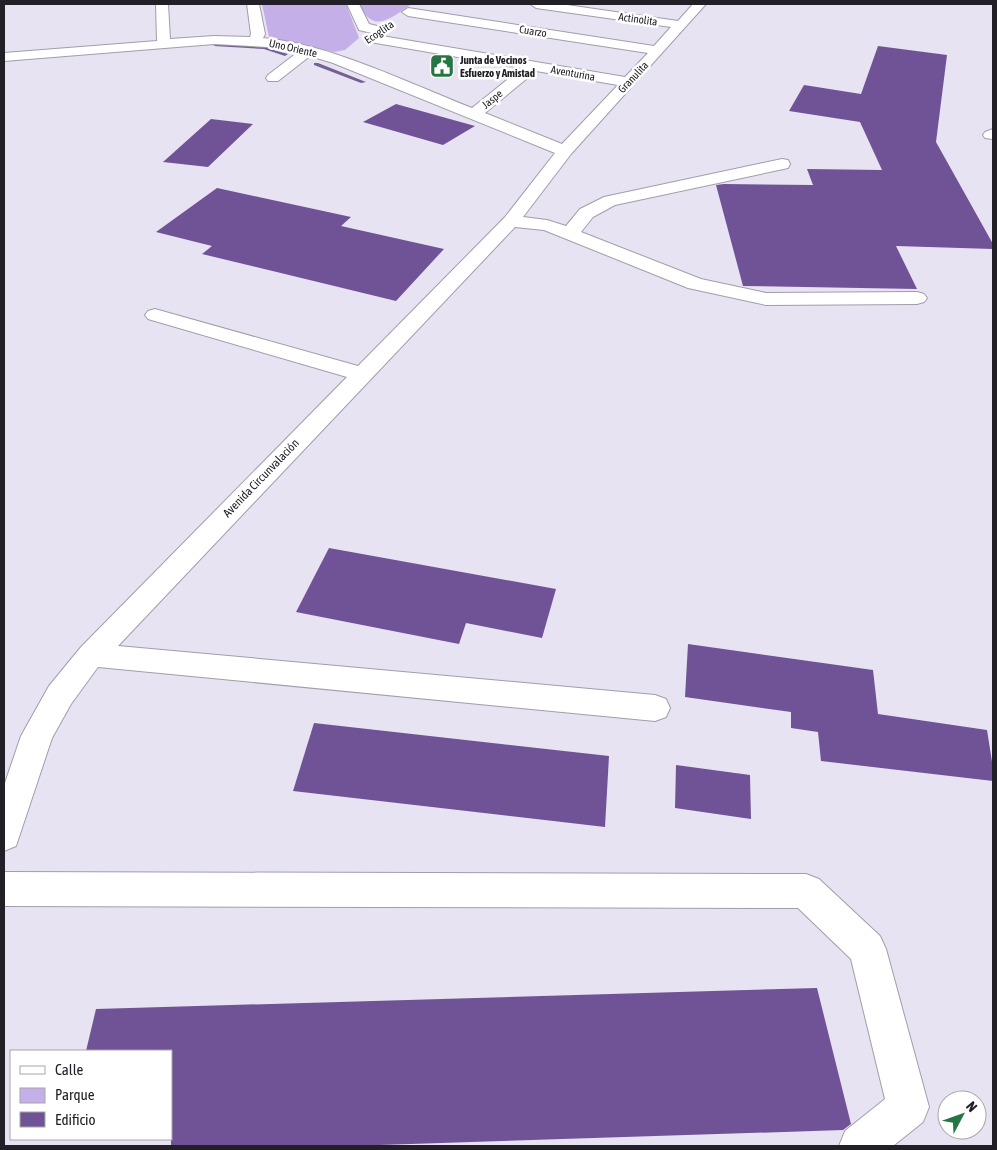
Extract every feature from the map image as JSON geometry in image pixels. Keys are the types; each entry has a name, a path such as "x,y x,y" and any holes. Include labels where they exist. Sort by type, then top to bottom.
{"street":[{"path":"162,4 164,45"},
{"path":"253,4 258,34 254,41"},
{"path":"353,4 364,27 367,40"},
{"name":"Ecoglita","path":"338,60 421,4"},
{"name":"Actinolita","path":"536,4 681,25"},
{"name":"Granulita","path":"565,150 700,4"},
{"name":"Cuarzo","path":"408,12 657,50"},
{"name":"Uno Oriente","path":"4,57 214,40 286,44 338,60 565,150"},
{"name":"Aventurina","path":"367,40 628,82"},
{"path":"273,78 309,50"},
{"name":"Jaspe","path":"475,114 533,66"},
{"name":"Avenida Circunvalación","path":"4,835 37,736 60,695 91,655 510,221 565,150"},
{"path":"571,233 580,218 597,206 610,201 782,164"},
{"path":"510,221 547,225 571,233 678,278 741,295 766,299 917,298"},
{"path":"155,315 362,374"},
{"path":"91,655 655,708"},
{"path":"4,889 806,891 867,949 908,1107 860,1146"}],"green space":[{"path":"262,4 346,4 359,38 345,50 334,52 269,37"},
{"path":"359,4 412,4 390,18 376,21 370,19 364,13"}],"building":[{"path":"878,46 947,55 936,142 993,244 993,249 896,246 917,289 743,286 716,185 813,185 807,169 882,170 860,122 789,111 804,85 861,94"},
{"path":"396,104 475,126 443,145 363,122"},
{"path":"211,119 253,124 208,167 163,162"},
{"path":"217,188 351,217 341,226 444,249 396,301 202,254 212,246 156,232"},
{"path":"329,548 556,589 542,638 466,623 459,644 296,612"},
{"path":"688,644 873,670 878,714 987,730 993,768 993,781 821,761 818,732 791,728 791,712 685,697"},
{"path":"314,723 609,756 605,827 293,791"},
{"path":"676,765 750,775 751,819 675,808"},
{"path":"817,988 851,1124 843,1130 350,1146 171,1146 172,1050 86,1050 96,1009"}],"waterway":[{"path":"216,45 264,48 285,54"},
{"path":"316,64 363,82"}],"place":[{"name":"Junta de Vecinos Esfuerzo y Amistad","path":"442,66"}]}
